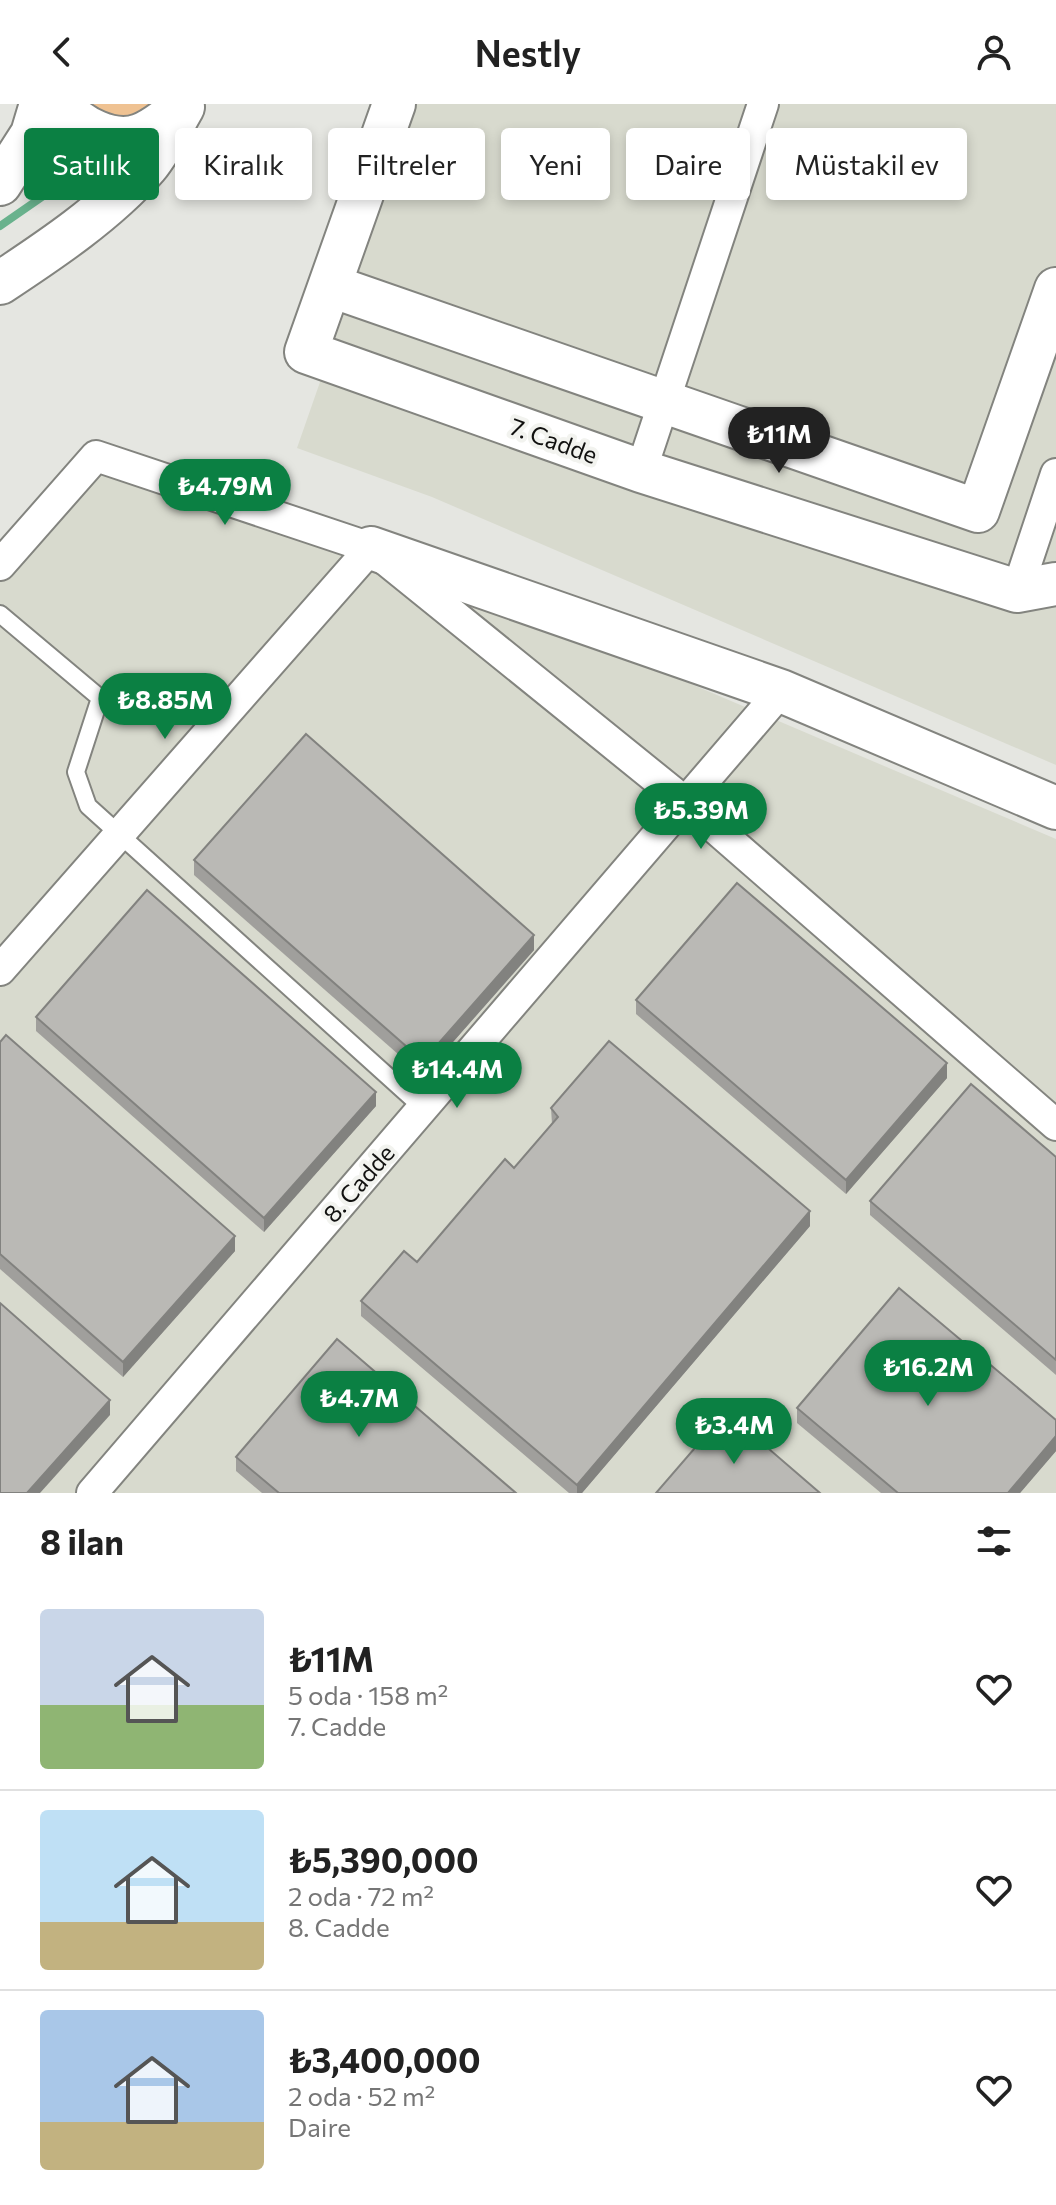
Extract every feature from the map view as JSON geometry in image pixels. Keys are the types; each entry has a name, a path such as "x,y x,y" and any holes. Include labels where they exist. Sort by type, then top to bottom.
{"street":[{"path":"0,184 32,134 41,104"},
{"path":"61,104 88,129 113,137 138,136 184,106"},
{"name":"7. Cadde","path":"394,104 306,352 641,471 1036,588"},
{"path":"641,471 763,104"},
{"path":"0,283 42,255 128,184 148,164 184,106"},
{"path":"331,286 665,399 978,511 1056,289"},
{"path":"0,565 96,456 781,691 1056,808"},
{"path":"1036,588 1056,474"},
{"path":"371,548 685,802 1056,1125"},
{"path":"1,967 371,548"},
{"name":"8. Cadde","path":"92,1493 781,691"}],"lane":[{"path":"0,614 100,698 76,772 88,806 423,1108"}],"shaded area":[{"path":"86,104 162,104 124,116"},
{"path":"417,104 1056,104 1056,765 432,497 297,448 384,200 485,200 485,128 409,128"},
{"path":"96,456 371,548 1056,839 1056,1493 0,1493 0,572"}],"building":[{"path":"306,734 534,935 423,1061 194,860"},
{"path":"737,883 947,1063 846,1180 636,1000"},
{"path":"147,890 376,1092 264,1218 36,1017"},
{"path":"6,1035 235,1236 123,1362 0,1254 0,1042"},
{"path":"609,1041 810,1211 577,1485 361,1301 404,1251 417,1262 505,1159 514,1168 558,1117 551,1108"},
{"path":"971,1084 1056,1157 1056,1360 870,1201"},
{"path":"899,1288 1056,1420 1056,1436 1008,1493 898,1493 797,1408"},
{"path":"0,1303 110,1400 27,1493 0,1493"},
{"path":"337,1339 516,1493 279,1493 236,1457"},
{"path":"726,1412 820,1493 656,1493"}],"waterway":[{"path":"0,226 38,200"}]}
